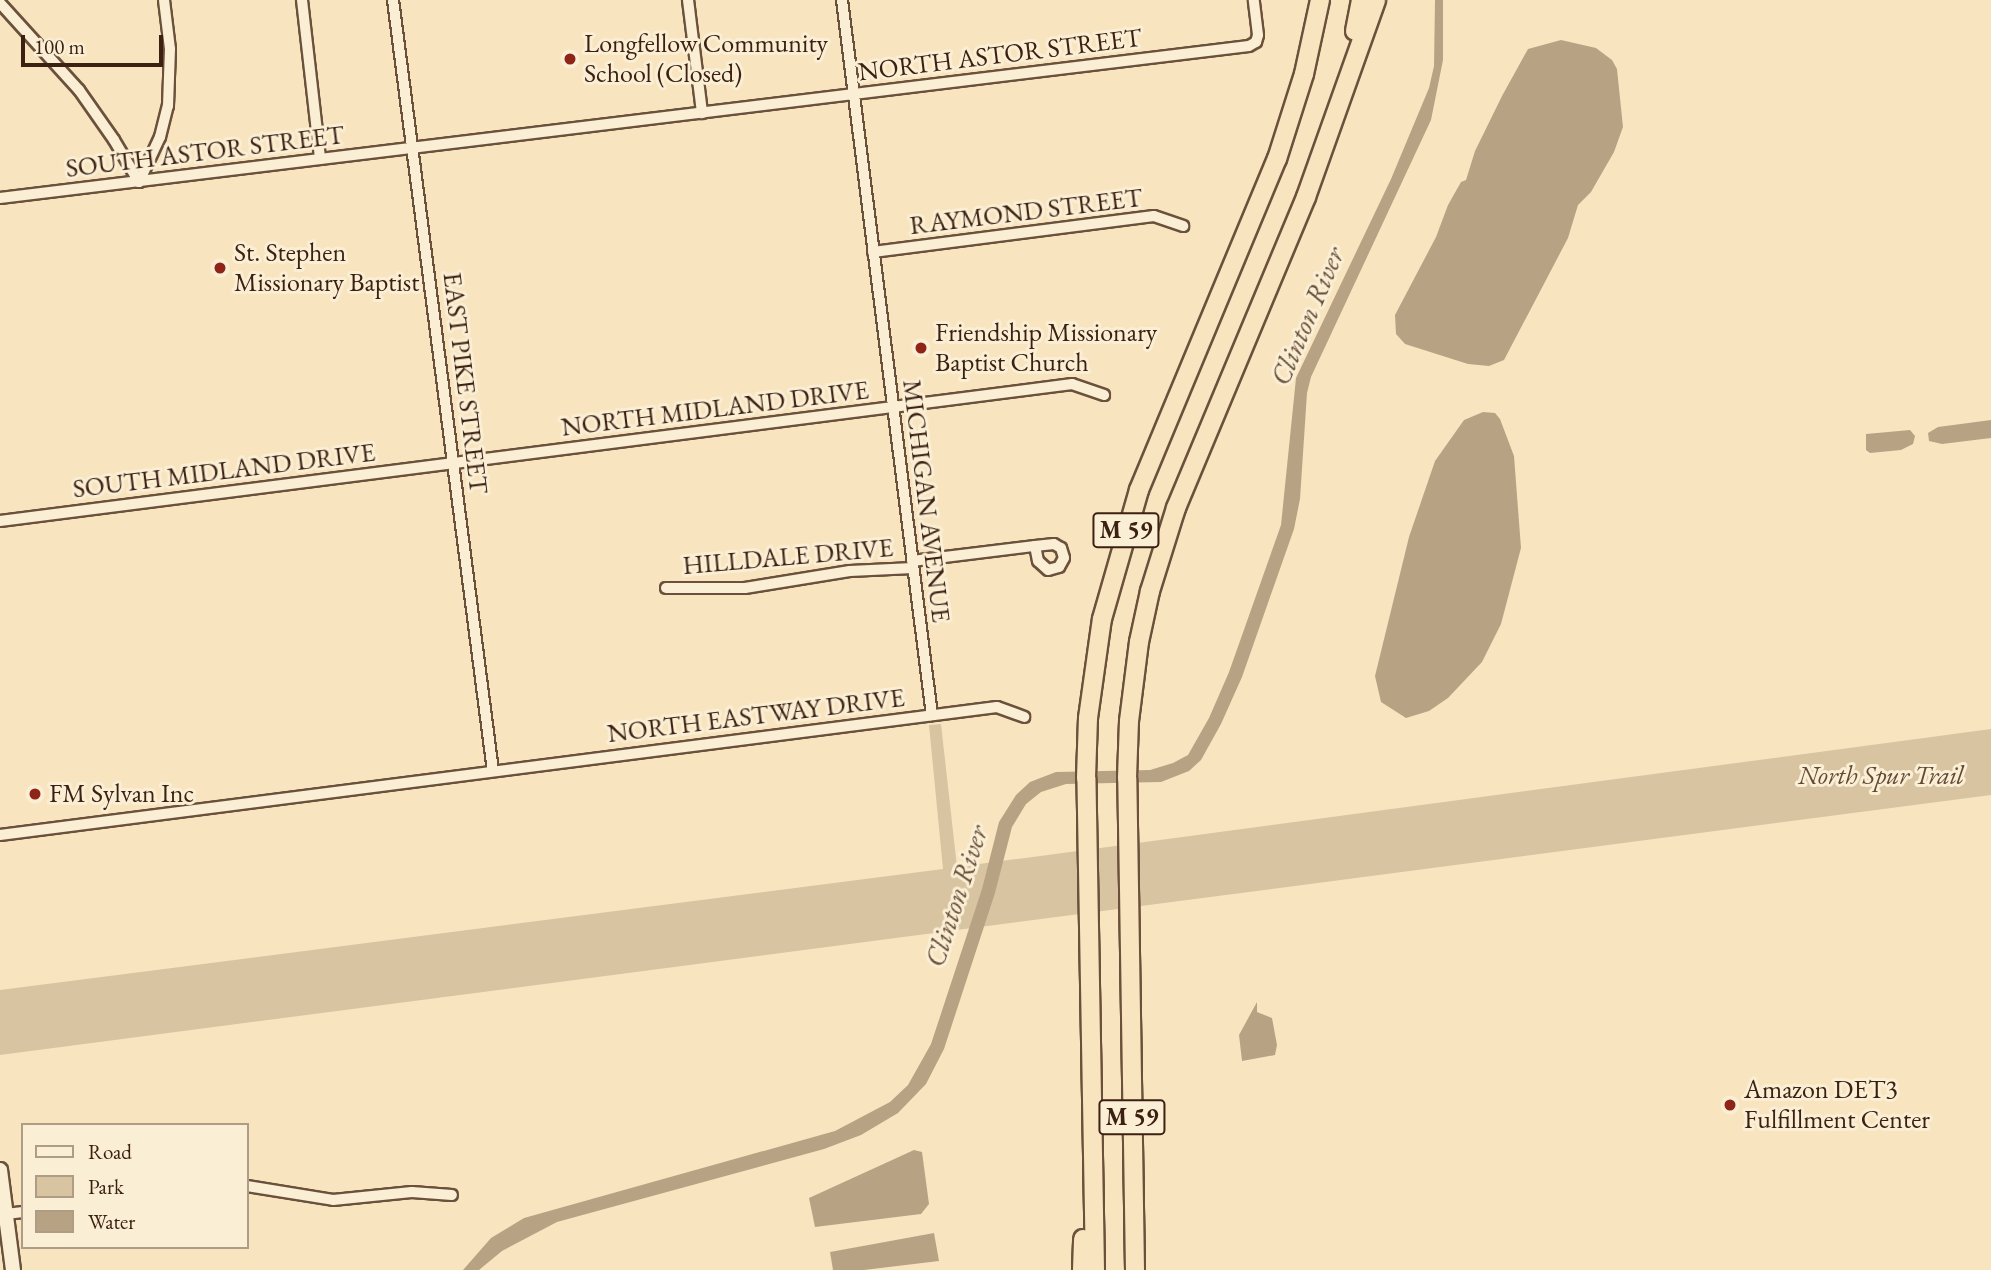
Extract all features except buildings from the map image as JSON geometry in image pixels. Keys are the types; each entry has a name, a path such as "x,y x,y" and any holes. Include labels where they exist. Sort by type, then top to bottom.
{"highway":[{"name":"M 59","path":"1095,1270 1086,804 1087,749 1100,631 1124,536 1143,481 1278,159 1304,74 1320,0"},
{"name":"M 59","path":"1135,1269 1127,803 1128,749 1139,642 1167,535 1297,221 1339,99 1361,0"},
{"path":"1339,99 1376,0"},
{"path":"1082,1270 1084,1235 1094,1217"}],"main road":[{"path":"0,1170 13,1270"}],"street":[{"path":"139,181 160,137 169,94 170,49 164,0"},
{"path":"302,0 320,159"},
{"name":"EAST PIKE STREET","path":"393,0 493,771"},
{"path":"688,0 702,113"},
{"name":"MICHIGAN AVENUE","path":"842,0 932,715"},
{"name":"NORTH ASTOR STREET","path":"414,148 1248,46 1256,42 1258,36 1254,0"},
{"path":"0,3 79,90 139,181"},
{"name":"SOUTH ASTOR STREET","path":"0,198 414,148"},
{"name":"RAYMOND STREET","path":"873,252 1154,216 1183,226"},
{"name":"NORTH MIDLAND DRIVE","path":"454,463 1072,384 1104,395"},
{"name":"SOUTH MIDLAND DRIVE","path":"0,521 454,463"},
{"name":"HILLDALE DRIVE","path":"666,588 745,588 1035,546"},
{"name":"NORTH EASTWAY DRIVE","path":"0,835 998,707 1024,717"},
{"path":"248,1186 333,1200 412,1192 452,1195"},
{"path":"6,1214 21,1212"}],"green space":[{"name":"North Spur Trail","path":"941,724 957,867 1991,729 1991,795 0,1055 0,990 943,869 929,725"}],"water":[{"path":"1435,0 1443,0 1443,60 1431,120 1311,377 1307,393 1300,499 1294,529 1242,677 1201,760 1189,771 1161,782 1066,784 1041,792 1026,804 1012,827 995,893 944,1049 926,1084 898,1113 861,1135 824,1149 557,1222 502,1251 479,1270 463,1270 491,1238 524,1218 835,1131 890,1102 908,1085 931,1044 982,889 999,822 1016,795 1030,782 1056,772 1150,770 1188,755 1209,718 1229,672 1281,525 1296,378 1391,179 1429,88 1434,66"},
{"path":"1561,40 1596,48 1612,60 1617,69 1623,127 1614,152 1591,192 1578,205 1568,238 1504,360 1489,366 1468,364 1405,344 1396,334 1395,315 1436,237 1448,205 1461,182 1466,180 1475,151 1502,96 1528,49"},
{"path":"1483,412 1495,413 1500,419 1514,456 1521,548 1501,624 1482,662 1448,698 1429,711 1406,718 1381,702 1375,676 1409,537 1435,461 1464,420"},
{"path":"1991,420 1991,438 1942,444 1929,441 1928,433 1938,427"},
{"path":"1910,430 1915,436 1913,444 1901,450 1870,453 1866,450 1866,434"},
{"path":"1257,1002 1257,1012 1272,1018 1277,1045 1275,1055 1242,1061 1239,1035"},
{"path":"914,1150 922,1152 929,1204 921,1214 815,1227 809,1198"},
{"path":"934,1233 939,1261 864,1270 833,1270 830,1252"}],"place":[{"name":"Longfellow Community School (Closed)","path":"570,59"},
{"name":"St. Stephen Missionary Baptist","path":"220,268"},
{"name":"Friendship Missionary Baptist Church","path":"921,348"},
{"name":"FM Sylvan Inc","path":"35,794"},
{"name":"Amazon DET3 Fulfillment Center","path":"1730,1105"}],"water label":[{"name":"Clinton River","path":"1307,316"},
{"name":"Clinton River","path":"956,896"}]}
